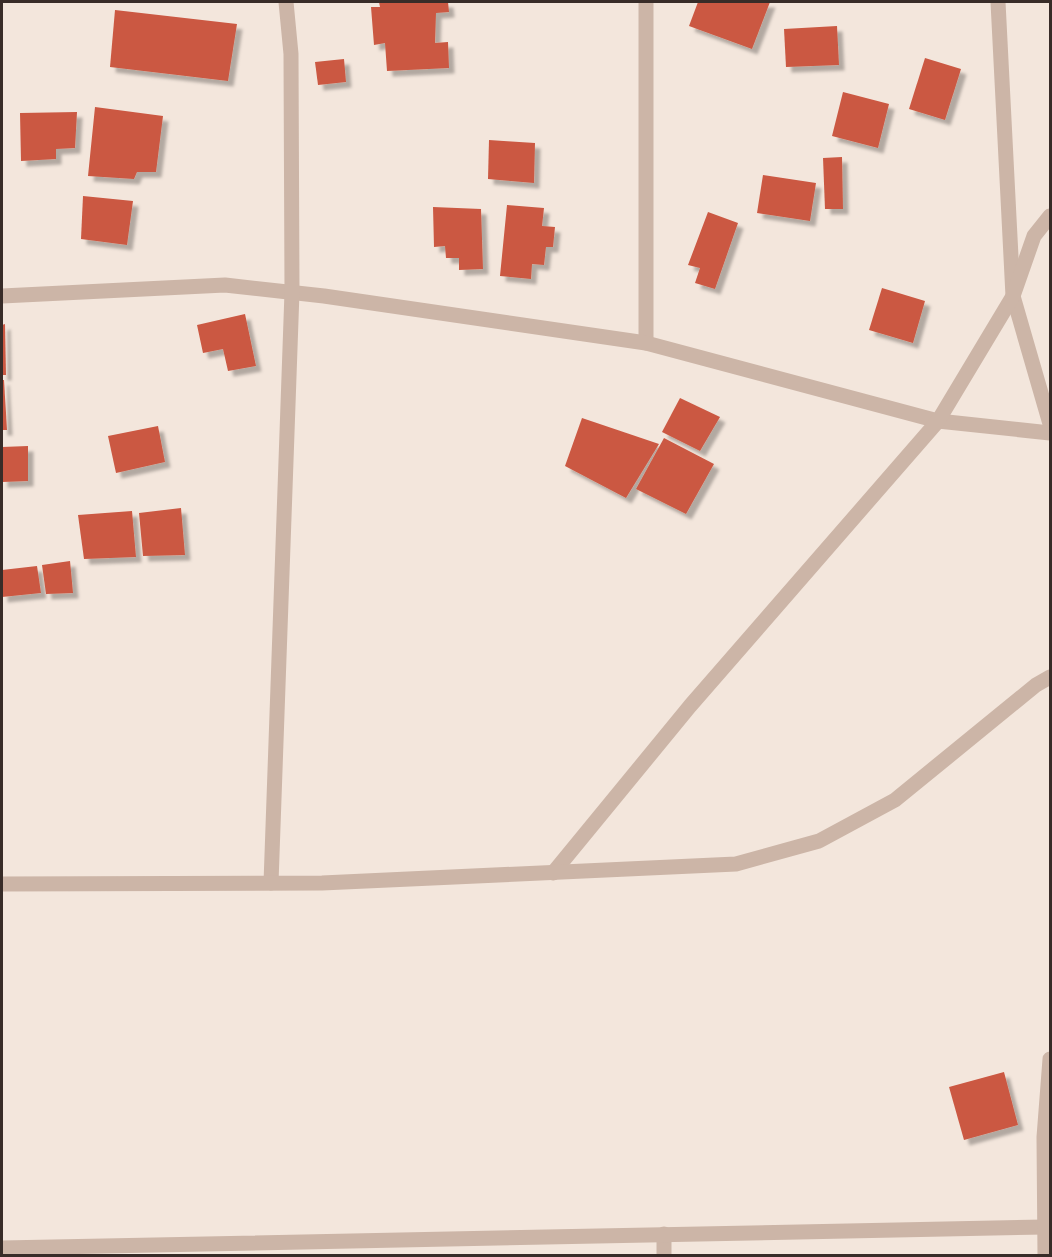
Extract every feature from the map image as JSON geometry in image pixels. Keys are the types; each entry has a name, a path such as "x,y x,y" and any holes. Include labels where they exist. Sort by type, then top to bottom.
{"street":[{"path":"271,883 292,292 291,54 286,2"},
{"path":"646,2 646,343"},
{"path":"998,2 1013,296 1050,424"},
{"path":"553,873 690,706 938,420 1013,296 1034,236 1050,216"},
{"path":"2,296 225,285 292,292 646,343 938,420 1050,432"},
{"path":"2,884 271,883 736,864 819,841 895,800 1036,685 1050,677"},
{"path":"1045,1256 1044,1137 1050,1059"},
{"path":"2,1248 254,1249 664,1234 1045,1227"},
{"path":"664,1234 664,1256"}],"building":[{"path":"379,2 448,2 449,12 436,13 435,43 448,42 449,68 387,71 385,43 374,45 371,7 380,7"},
{"path":"698,2 770,2 752,49 689,26"},
{"path":"115,10 237,24 228,81 110,67"},
{"path":"837,26 839,65 786,67 784,29"},
{"path":"925,58 961,69 945,120 909,109"},
{"path":"344,59 346,82 318,85 315,62"},
{"path":"843,92 889,104 878,148 832,136"},
{"path":"95,107 163,116 156,172 137,172 134,179 88,176"},
{"path":"77,112 75,148 56,149 56,159 21,161 20,113"},
{"path":"489,140 535,143 534,183 488,179"},
{"path":"842,157 843,209 825,209 823,158"},
{"path":"763,175 816,183 810,221 757,213"},
{"path":"83,196 133,201 127,245 81,239"},
{"path":"507,205 544,208 542,226 555,227 553,247 546,247 544,265 532,264 531,279 500,276"},
{"path":"433,207 481,209 483,269 459,270 459,258 446,258 445,246 434,247"},
{"path":"708,212 738,223 715,289 695,283 700,268 688,265"},
{"path":"882,288 925,301 913,343 869,330"},
{"path":"245,314 256,366 228,371 223,349 203,353 197,325"},
{"path":"5,324 6,375 2,375 2,325"},
{"path":"2,380 4,380 7,430 2,430"},
{"path":"680,398 720,417 700,451 662,432"},
{"path":"582,418 659,444 626,498 565,466"},
{"path":"158,426 165,462 116,473 108,436"},
{"path":"664,438 714,464 686,514 636,489"},
{"path":"28,446 28,481 2,482 2,447"},
{"path":"181,508 185,555 143,556 139,513"},
{"path":"132,511 136,557 84,559 78,515"},
{"path":"70,561 73,593 46,594 42,565"},
{"path":"37,566 41,593 2,597 2,570"},
{"path":"1004,1072 1018,1125 964,1140 949,1087"}]}
